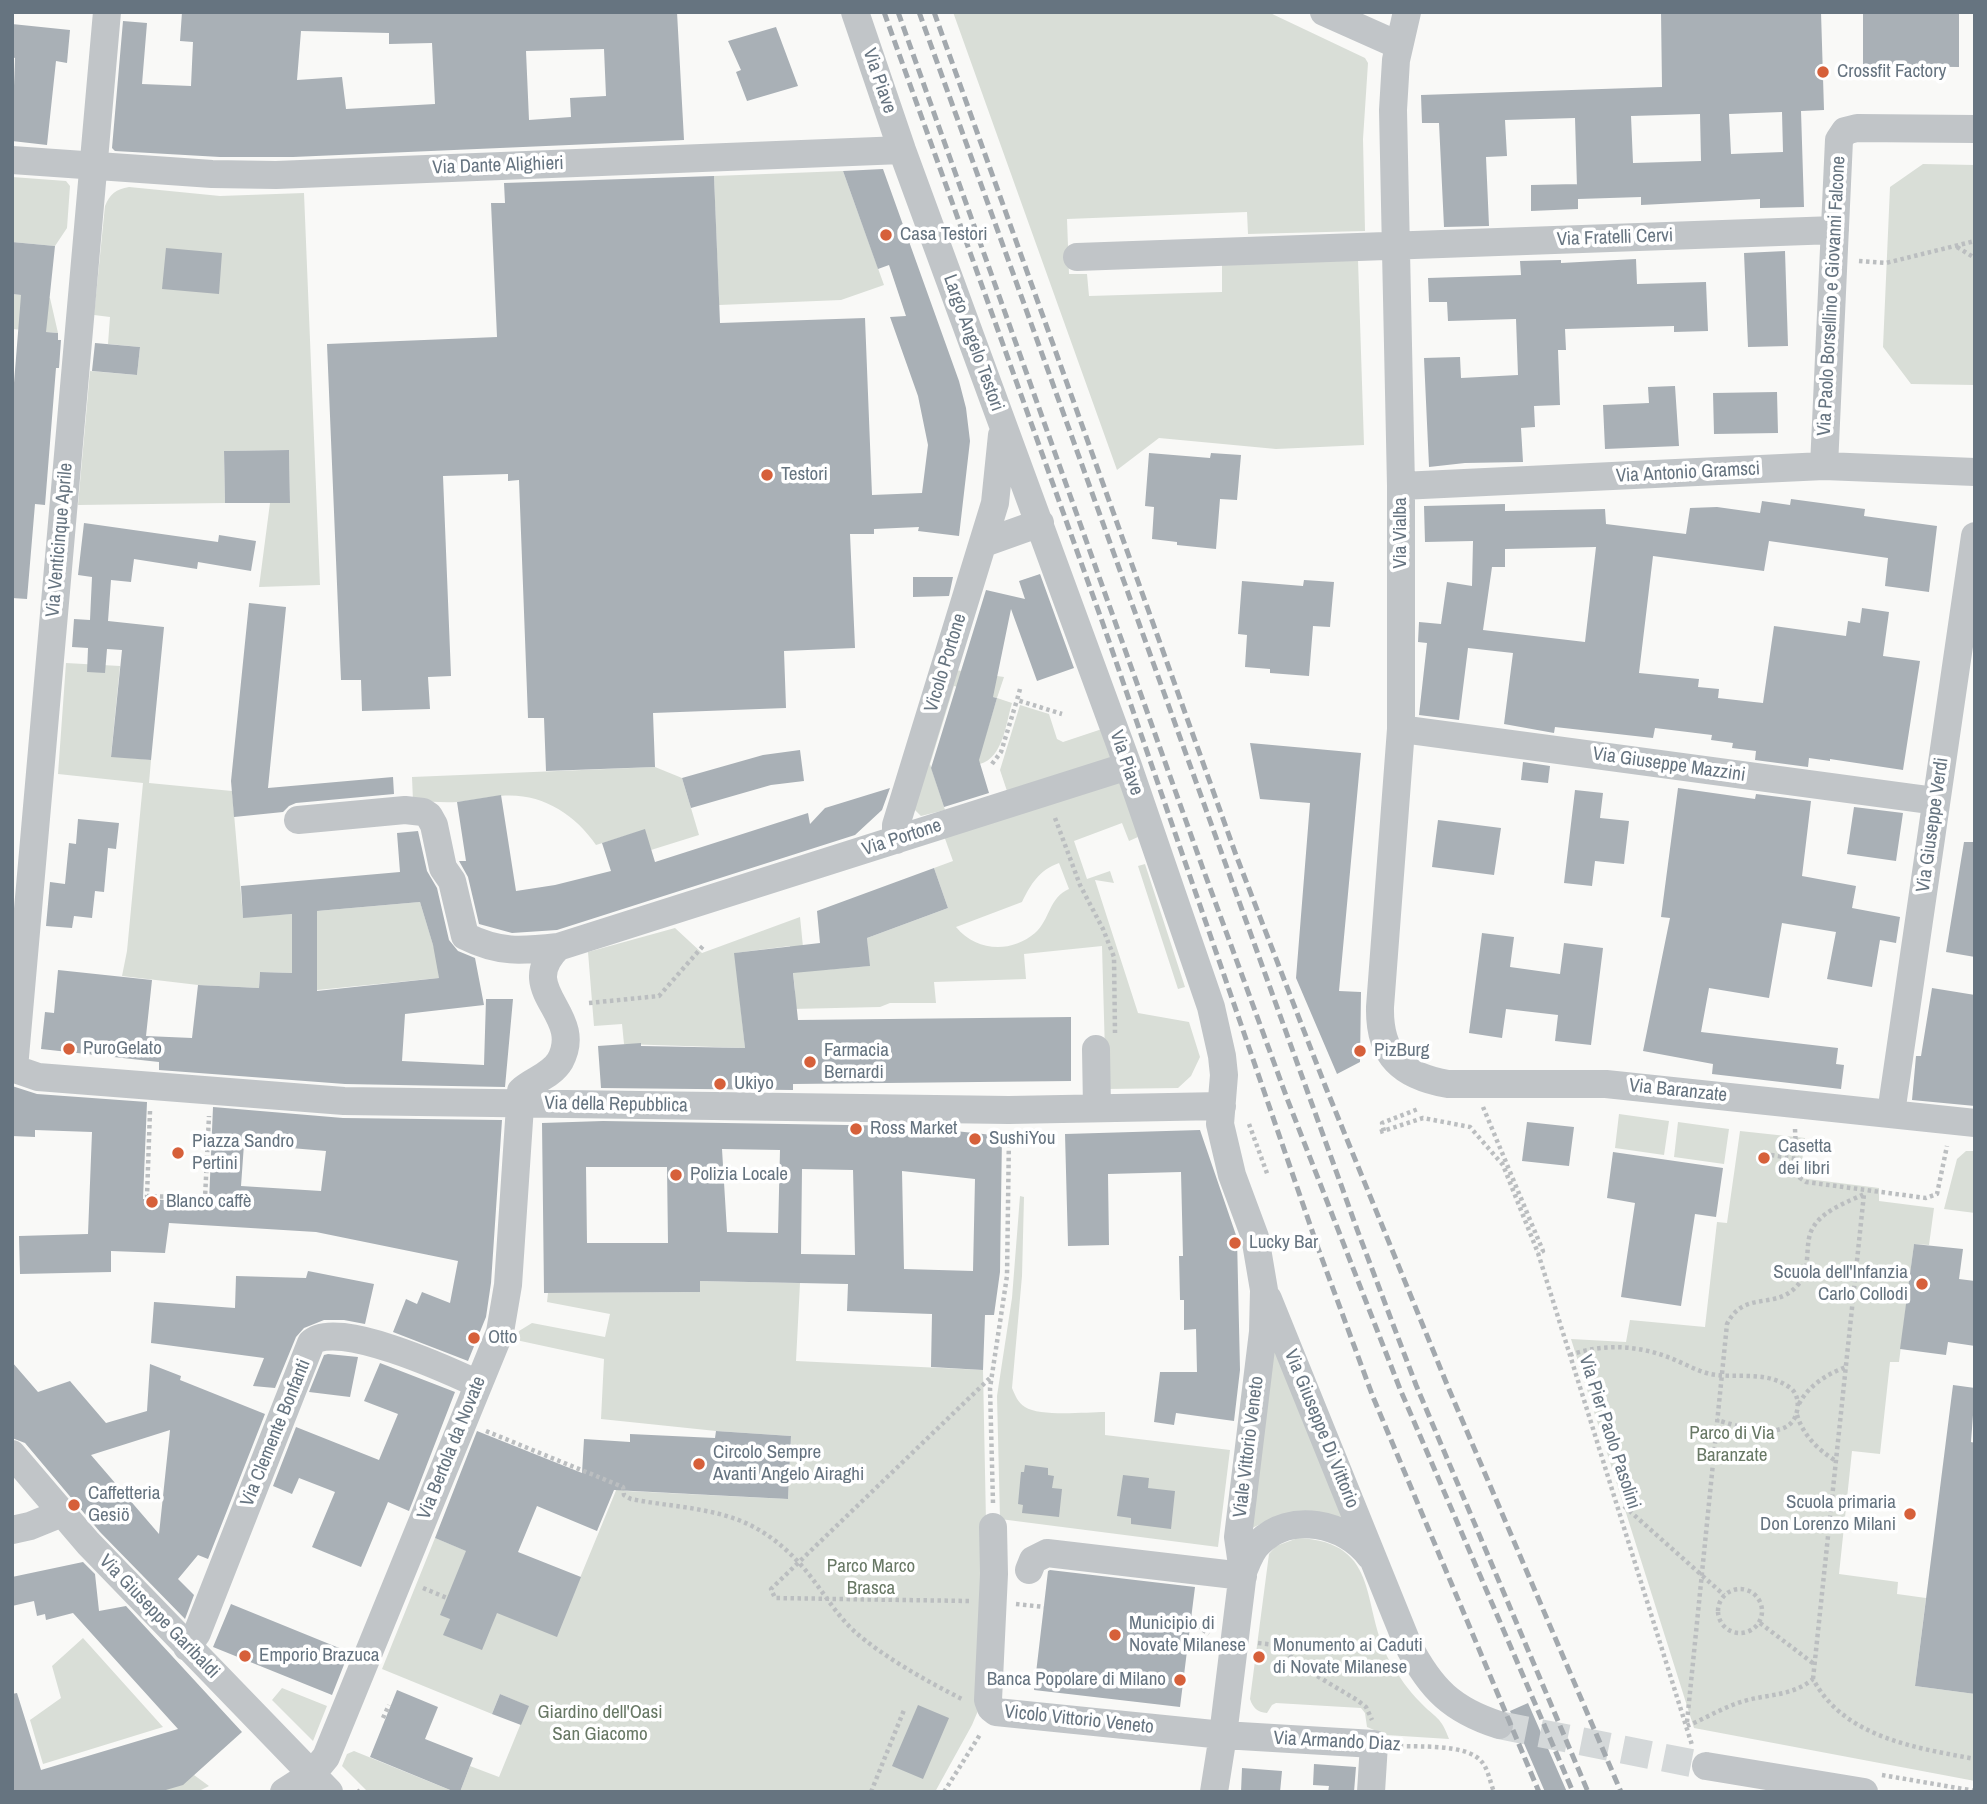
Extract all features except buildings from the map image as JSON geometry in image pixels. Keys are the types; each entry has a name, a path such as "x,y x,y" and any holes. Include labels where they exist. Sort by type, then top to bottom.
{"street":[{"name":"Via Venticinque Aprile","path":"13,1068 107,12"},
{"name":"Via Piave","path":"855,12 902,150"},
{"path":"1324,12 1398,45"},
{"name":"Via Vialba","path":"1389,1053 1380,1030 1380,1007 1401,729 1402,525 1392,110 1398,45 1407,12"},
{"name":"Via Paolo Borsellino e Giovanni Falcone","path":"1824,466 1839,140 1845,131 1857,128 1975,129"},
{"name":"Via Dante Alighieri","path":"12,160 212,174 276,175 902,150"},
{"name":"Largo Angelo Testori","path":"902,150 1003,426 995,503 984,542"},
{"name":"Via Fratelli Cervi","path":"1077,257 1835,230"},
{"name":"Via Piave","path":"1003,426 1128,766 1211,1007 1222,1056 1222,1106"},
{"name":"Via Antonio Gramsci","path":"1401,486 1824,466 1975,472"},
{"path":"984,542 1040,523"},
{"name":"Via Giuseppe Verdi","path":"1891,1113 1975,536"},
{"name":"Vicolo Portone","path":"896,840 896,825 984,542"},
{"name":"Via Giuseppe Mazzini","path":"1401,729 1937,801"},
{"name":"Via Portone","path":"298,820 404,806 423,812 434,825 443,868 452,881 465,936 499,949 520,951 558,947 1128,766"},
{"path":"519,1103 522,1091 546,1076 559,1062 565,1041 564,1022 544,991 543,975 547,958 558,947"},
{"path":"1097,1108 1106,1044"},
{"name":"Via Baranzate","path":"1389,1053 1407,1070 1448,1084 1606,1084 1975,1123"},
{"name":"Via della Repubblica","path":"13,1068 38,1077 344,1101 804,1109 1009,1110 1222,1106"},
{"name":"Via Bertola da Novate","path":"320,1783 326,1757 499,1332 505,1311 519,1103"},
{"name":"Viale Vittorio Veneto","path":"1214,1792 1243,1574 1238,1537 1263,1332 1264,1290 1255,1237 1225,1149 1220,1124 1222,1106"},
{"name":"Via Giuseppe Di Vittorio","path":"1264,1290 1408,1645 1421,1671 1436,1690 1455,1706 1476,1718 1499,1725"},
{"name":"Via Clemente Bonfanti","path":"187,1647 197,1633 311,1343 315,1339 332,1336 384,1345 478,1384"},
{"name":"Via Giuseppe Garibaldi","path":"12,1454 62,1513 187,1647 320,1783"},
{"path":"12,1530 62,1513"},
{"name":"Via Giuseppe Di Vittorio","path":"1243,1574 1252,1551 1259,1542 1282,1529 1309,1524 1340,1531 1349,1536 1366,1551 1378,1567"},
{"name":"Vicolo Vittorio Veneto","path":"993,1527 993,1601 988,1700 991,1708 1004,1714 1223,1735"},
{"path":"1029,1570 1033,1560 1047,1553 1243,1574"},
{"name":"Via Armando Diaz","path":"1223,1735 1374,1744"},
{"path":"1371,1792 1374,1744"},
{"path":"1700,1758 1864,1792"},
{"path":"284,1792 320,1783"}],"path":[{"path":"1834,259 1886,263 1975,241"},
{"path":"1956,246 1975,258"},
{"path":"992,764 1001,752 1020,689"},
{"path":"1017,700 1062,714"},
{"path":"1055,818 1080,885 1104,929 1114,957 1106,1044"},
{"path":"589,1003 659,996 703,946"},
{"path":"151,1086 147,1196 205,1198 210,1091"},
{"name":"Via Pier Paolo Pasolini","path":"1482,1104 1543,1251 1538,1253 1687,1727 1700,1758"},
{"path":"1419,1109 1382,1123 1382,1131 1423,1118 1470,1127 1503,1165 1538,1253"},
{"path":"993,1527 990,1388 1007,1276 1009,1110"},
{"path":"1789,1121 1794,1125 1800,1178 1812,1184 1926,1198 1937,1194 1940,1187 1945,1149 1950,1141"},
{"path":"1249,1124 1268,1176"},
{"path":"1764,1154 1797,1159"},
{"path":"1864,1194 1813,1679 1807,1685 1788,1692 1734,1704 1687,1727 1726,1328 1734,1313 1750,1302 1778,1298 1794,1290 1806,1269 1811,1231 1816,1222 1864,1194"},
{"path":"1570,1355 1602,1348 1640,1349 1706,1373 1752,1376 1779,1382 1793,1390 1801,1427 1810,1439 1836,1461"},
{"path":"1798,1405 1810,1388 1828,1375 1846,1367"},
{"path":"992,1376 771,1590 775,1598 993,1601"},
{"path":"1717,1420 1751,1429 1776,1430 1790,1424 1797,1414"},
{"path":"480,1428 625,1487 624,1495 631,1499 722,1514 749,1524 775,1540 799,1562 853,1630 883,1654 960,1698 991,1708 983,1731 944,1792"},
{"path":"1624,1506 1724,1595"},
{"path":"416,1585 447,1598"},
{"path":"1741,1588 1751,1591 1762,1606 1763,1615 1759,1623 1746,1632 1730,1631 1724,1626 1718,1611 1724,1595 1741,1588"},
{"path":"1759,1623 1815,1665"},
{"path":"1190,1626 1199,1627 1213,1638"},
{"path":"1254,1643 1276,1645 1302,1667 1366,1707 1375,1731 1374,1744"},
{"path":"1813,1679 1837,1707 1878,1735 1909,1747 1975,1759"},
{"path":"383,1718 389,1705"},
{"path":"871,1792 904,1710"},
{"name":"Via Armando Diaz","path":"1374,1744 1466,1752 1483,1763 1494,1792"}],"green space":[{"path":"953,12 1268,12 1365,58 1368,63 1363,139 1365,231 1248,234 1247,212 1067,219 1069,274 1087,274 1089,296 1222,292 1222,264 1358,260 1364,445 1276,449 1159,438 1117,470"},
{"path":"1923,164 1975,165 1975,385 1911,384 1883,347 1890,187"},
{"path":"843,171 884,285 841,300 719,305 714,176"},
{"path":"12,177 66,181 70,186 67,228 55,246 12,242"},
{"path":"129,187 220,196 304,193 320,585 259,587 270,503 290,502 289,450 224,451 225,503 78,505 90,371 137,375 140,347 108,344 110,317 94,315 105,206 114,193"},
{"path":"12,294 50,298 58,333 12,329"},
{"path":"66,663 120,666 111,756 151,760 149,783 232,791 243,917 292,914 292,973 260,972 259,988 198,985 122,976 127,951 143,783 58,774"},
{"path":"955,670 1004,677 997,698 954,686 930,764 945,810 921,816 914,809"},
{"path":"997,698 1012,703 999,747 994,755 980,764 978,760"},
{"path":"1020,705 1049,714 1057,739 1063,742 1108,727 1117,757 1009,797 1000,770"},
{"path":"655,767 682,778 699,835 651,850 644,830 596,845 567,814 529,797 500,796 451,802 413,801 412,777"},
{"path":"1117,782 1124,785 1138,837 1129,841 1122,823 1074,841 1087,879 1110,871 1114,883 1095,880 1138,1013 1189,1022 1200,1057 1191,1076 1178,1088 1106,1089 1102,946 1024,954 1026,979 934,982 936,1003 791,1009 795,990 790,946 735,953 745,1048 624,1044 622,1024 594,1026 588,952 675,928 702,953 800,917 803,947 822,970 869,966 867,938 948,908 934,868 953,861 943,833","holes":["1059,863 1069,889 1057,897 1040,928 1015,944 1004,947 983,945 973,941 956,927 1022,902 1036,878"]},
{"path":"1145,864 1185,987 1178,989 1138,866"},
{"path":"420,902 438,961 439,978 317,990 317,911"},
{"path":"1619,1114 1669,1121 1664,1155 1615,1148"},
{"path":"1678,1122 1729,1129 1724,1164 1674,1157"},
{"name":"Parco di Via Baranzate","path":"1740,1131 1805,1138 1800,1178 1879,1188 1879,1201 1934,1208 1929,1245 1914,1244 1899,1362 1890,1362 1880,1454 1852,1451 1839,1574 1898,1582 1897,1594 1926,1598 1915,1686 1975,1694 1975,1781 1694,1728 1571,1339 1626,1342 1630,1320 1705,1327 1717,1222 1727,1223"},
{"path":"1966,1151 1975,1151 1975,1213 1944,1209 1957,1159"},
{"path":"1020,1196 1024,1197 1022,1276 1012,1388 1017,1399 1025,1407 1041,1412 1105,1412 1105,1435 1230,1450 1218,1547 1000,1519 997,1396 1012,1298"},
{"path":"700,1281 800,1283 796,1361 983,1370 987,1573 980,1706 972,1725 935,1792 460,1792 470,1766 499,1777 528,1706 500,1694 492,1714 382,1669 435,1538 545,1583 556,1636 617,1488 627,1491 788,1499 791,1436 601,1419 604,1359 516,1340 519,1331 532,1323 605,1337 610,1314 547,1302 548,1293 700,1292"},
{"path":"1271,1329 1349,1521 1281,1515 1252,1528"},
{"path":"1298,1538 1325,1542 1344,1552 1357,1565 1365,1582 1381,1642 1391,1663 1412,1693 1440,1721 1449,1739 1386,1735 1367,1727 1365,1713 1361,1708 1276,1703 1267,1713 1254,1707 1250,1699 1269,1554 1276,1546"},
{"path":"83,1638 163,1727 43,1764 30,1720 61,1698 52,1666"},
{"path":"282,1688 327,1706 313,1741 272,1700"},
{"path":"354,1751 455,1792 368,1792 342,1766 347,1754"},
{"path":"194,1775 209,1786 197,1792 159,1792"}],"tunnel":[{"path":"1499,1725 1706,1766"}],"railway":[{"path":"884,12 1102,621 1318,1248 1373,1397 1539,1792"},
{"path":"898,12 1288,1101 1400,1389 1573,1792"},
{"path":"919,12 1358,1232 1416,1385 1588,1792"},
{"path":"934,12 1236,855 1326,1088 1448,1387 1621,1792"}],"place":[{"name":"Crossfit Factory","path":"1823,72"},
{"name":"Casa Testori","path":"886,235"},
{"name":"Testori","path":"767,475"},
{"name":"PuroGelato","path":"69,1049"},
{"name":"PizBurg","path":"1360,1051"},
{"name":"Farmacia Bernardi","path":"810,1062"},
{"name":"Ukiyo","path":"720,1084"},
{"name":"Ross Market","path":"856,1129"},
{"name":"SushiYou","path":"975,1139"},
{"name":"Piazza Sandro Pertini","path":"178,1153"},
{"name":"Casetta dei libri","path":"1764,1158"},
{"name":"Polizia Locale","path":"676,1175"},
{"name":"Blanco caffè","path":"152,1202"},
{"name":"Lucky Bar","path":"1235,1243"},
{"name":"Scuola dell'Infanzia Carlo Collodi","path":"1922,1284"},
{"name":"Otto","path":"474,1338"},
{"name":"Circolo Sempre Avanti Angelo Airaghi","path":"699,1464"},
{"name":"Caffetteria Gesiö","path":"74,1505"},
{"name":"Scuola primaria Don Lorenzo Milani","path":"1910,1514"},
{"name":"Municipio di Novate Milanese","path":"1115,1635"},
{"name":"Emporio Brazuca","path":"245,1656"},
{"name":"Monumento ai Caduti di Novate Milanese","path":"1259,1657"},
{"name":"Banca Popolare di Milano","path":"1180,1680"}],"park label":[{"name":"Parco Marco Brasca","path":"871,1578"},
{"name":"Giardino dell'Oasi San Giacomo","path":"600,1724"}]}
